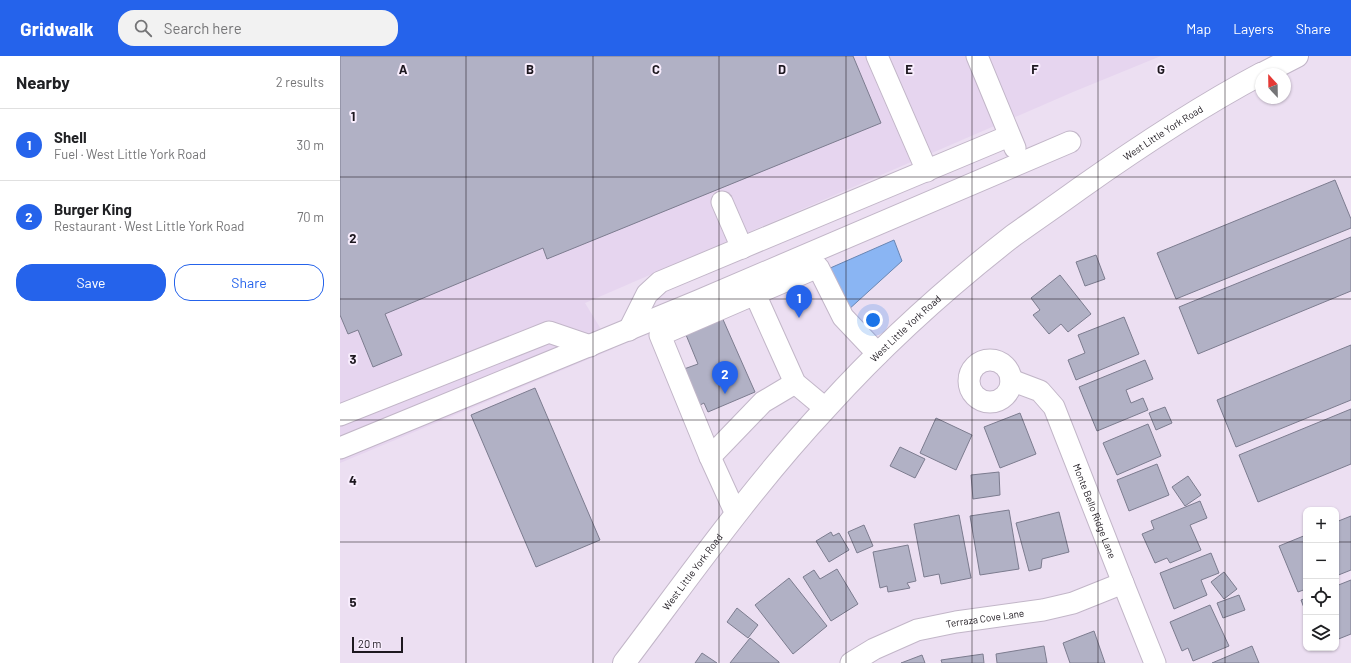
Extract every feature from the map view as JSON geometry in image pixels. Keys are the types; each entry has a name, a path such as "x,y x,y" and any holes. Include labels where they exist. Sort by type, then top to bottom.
{"main road":[{"name":"West Little York Road","path":"1273,68 1296,56"},
{"name":"West Little York Road","path":"624,663 736,514 775,466 825,408 878,354 945,292 1014,236 1133,152 1231,90 1255,77"}],"street":[{"path":"877,56 927,171"},
{"path":"977,56 1009,136 1022,163"},
{"path":"629,330 647,294 660,282 1009,136"},
{"path":"340,448 629,330 1070,142"},
{"path":"722,202 742,248"},
{"path":"736,514 710,457 660,335 818,267 843,317 878,354"},
{"path":"755,294 796,383 825,408"},
{"path":"340,415 549,332 590,346"},
{"name":"Monte Bello Ridge Lane","path":"1011,380 1040,391 1054,407 1155,663"},
{"path":"710,457 762,402 796,383"},
{"name":"Terraza Cove Lane","path":"851,663 874,649 917,630 956,622 1043,610 1073,603 1123,583"}],"shaded area":[{"path":"340,56 1161,56 1073,92 585,303 613,349 340,463"}],"water":[{"path":"894,240 902,261 847,311 828,269"}],"building":[{"path":"340,56 853,56 881,123 547,259 543,248 385,314 402,355 373,367 358,330 348,334 340,315"},
{"path":"1335,180 1351,219 1351,228 1176,299 1157,253"},
{"path":"1351,237 1351,291 1198,354 1179,307"},
{"path":"1096,255 1105,279 1085,286 1076,262"},
{"path":"1060,275 1091,314 1068,332 1061,324 1049,334 1033,315 1040,310 1031,298"},
{"path":"721,315 755,392 708,412 704,403 700,405 684,369 698,364 684,330"},
{"path":"1124,317 1139,354 1076,380 1068,360 1085,353 1078,335"},
{"path":"1351,345 1351,400 1236,447 1217,400"},
{"path":"1145,360 1153,379 1126,390 1131,403 1143,398 1148,410 1097,431 1079,387"},
{"path":"535,388 600,540 536,567 471,415"},
{"path":"1165,407 1172,423 1156,430 1149,413"},
{"path":"1351,409 1351,464 1258,502 1239,455"},
{"path":"1020,413 1036,454 1000,468 984,427"},
{"path":"936,418 972,435 956,470 920,453"},
{"path":"1148,424 1161,456 1117,475 1103,443"},
{"path":"900,447 925,459 915,478 890,466"},
{"path":"1157,464 1169,495 1129,511 1117,480"},
{"path":"999,472 1000,495 973,499 971,475"},
{"path":"1188,476 1201,495 1185,506 1172,487"},
{"path":"1200,501 1207,518 1190,525 1201,550 1170,563 1167,558 1155,563 1142,534 1154,529 1151,521"},
{"path":"1009,510 1019,569 980,575 970,516"},
{"path":"1059,512 1069,552 1042,559 1041,568 1029,571 1016,523"},
{"path":"959,515 971,578 941,584 939,574 924,577 914,524"},
{"path":"1351,516 1351,570 1339,575 1339,543 1339,521"},
{"path":"864,525 873,546 857,553 848,532"},
{"path":"831,532 833,536 839,533 849,550 829,562 816,541"},
{"path":"1303,536 1303,590 1298,592 1279,546"},
{"path":"908,545 916,581 907,583 910,588 888,592 887,586 880,588 873,552"},
{"path":"1211,553 1219,573 1201,580 1207,595 1174,609 1160,573"},
{"path":"837,569 858,604 831,621 803,577 814,570 820,579"},
{"path":"1224,572 1237,589 1224,599 1211,582"},
{"path":"789,578 827,626 793,654 755,605"},
{"path":"1351,580 1351,634 1339,639 1339,615 1339,585"},
{"path":"1239,595 1245,610 1223,618 1217,603"},
{"path":"1210,605 1229,646 1193,661 1188,648 1182,651 1170,622"},
{"path":"737,608 758,625 748,638 727,622"},
{"path":"1094,631 1105,663 1070,663 1063,643"},
{"path":"750,638 779,662 779,663 730,663"},
{"path":"1044,646 1047,663 997,663 996,654"},
{"path":"1252,646 1259,663 1212,663"},
{"path":"702,653 717,663 695,663"},
{"path":"983,654 984,663 942,663 941,660"},
{"path":"922,655 925,663 901,663"}],"place":[{"name":"Shell","path":"799,318"},
{"name":"Burger King","path":"725,394"}]}
